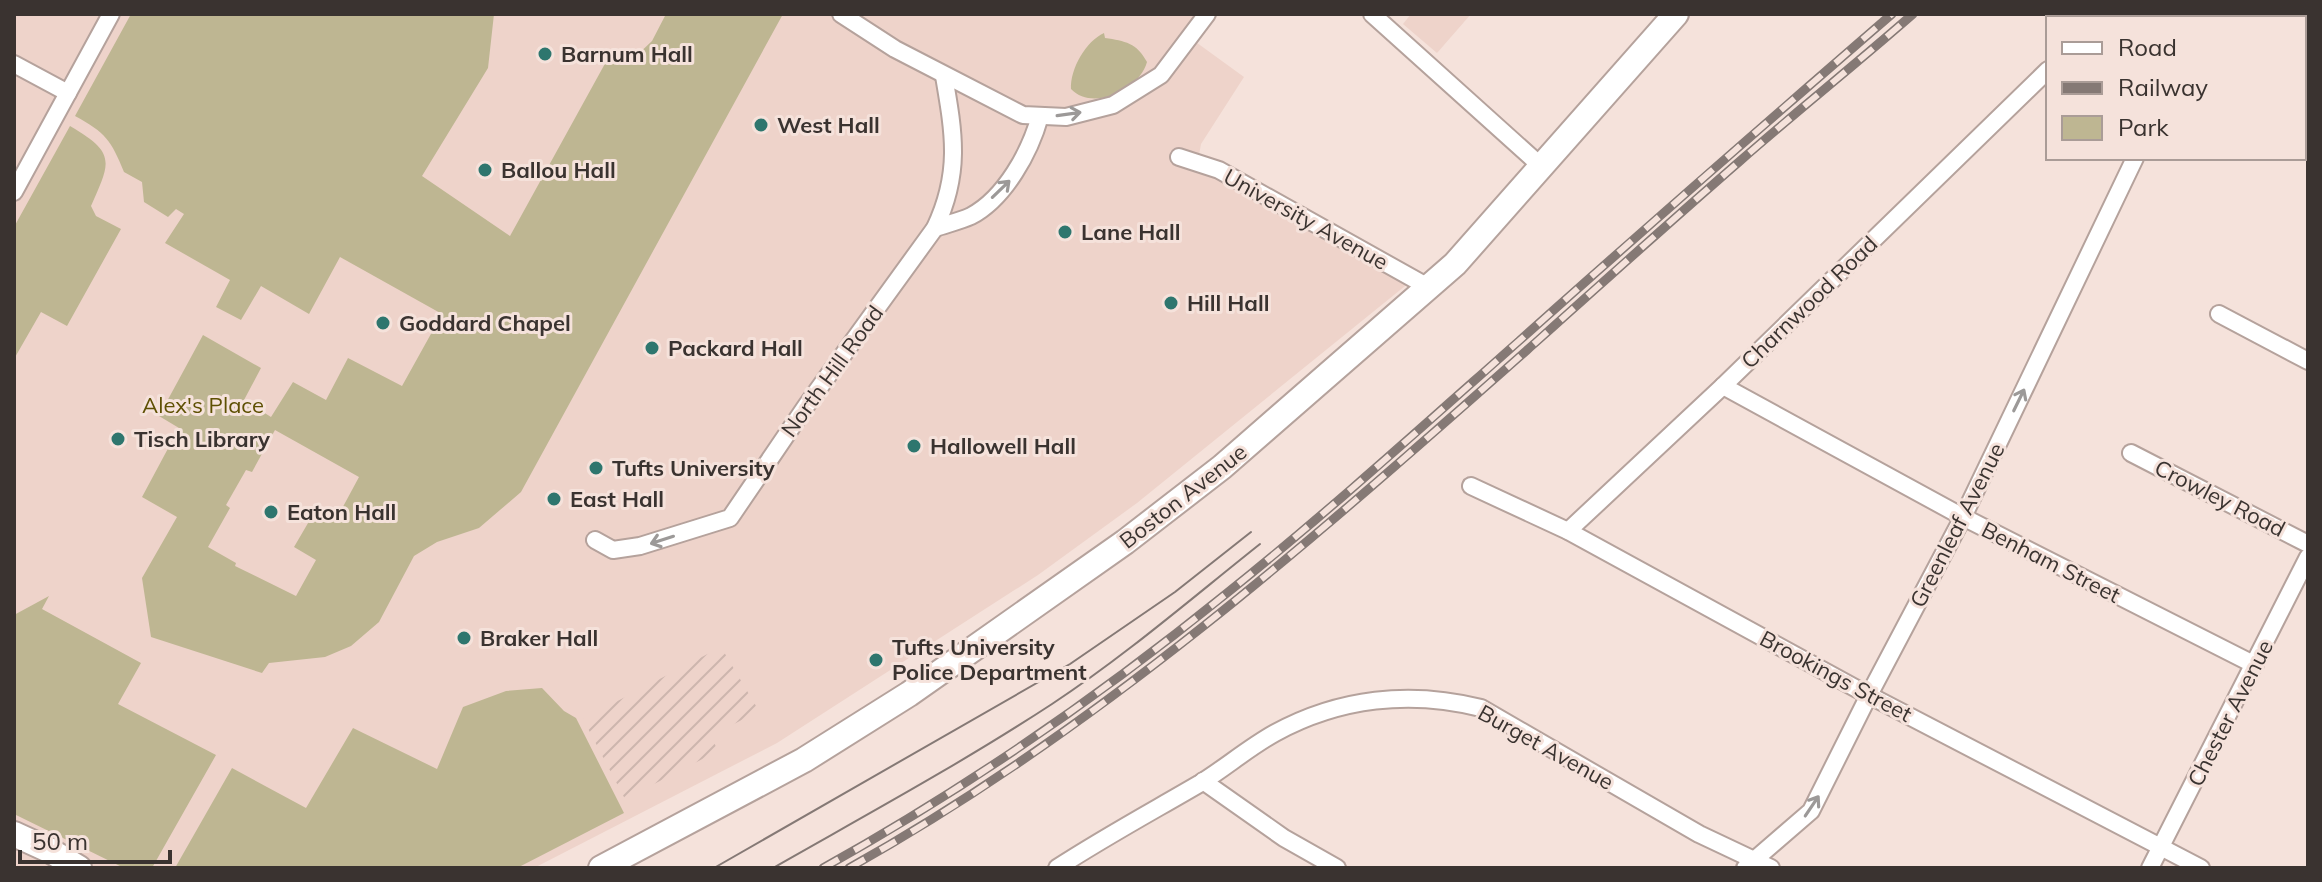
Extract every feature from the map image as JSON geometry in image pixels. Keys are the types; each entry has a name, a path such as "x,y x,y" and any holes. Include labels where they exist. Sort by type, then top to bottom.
{"main road":[{"name":"Boston Avenue","path":"601,868 804,760 909,694 1125,542 1222,467 1430,288 1542,167 1668,17"},
{"path":"14,834 79,868"}],"street":[{"path":"14,192 111,14"},
{"path":"841,14 895,49 1023,115 1066,117 1113,105 1161,75 1207,14"},
{"path":"1372,14 1542,167"},
{"path":"14,64 68,93"},
{"name":"Charnwood Road","path":"1568,531 1723,386 2046,72"},
{"name":"North Hill Road","path":"595,540 613,550 640,546 730,518 806,406 935,228 946,203 955,145 944,76"},
{"path":"935,228 972,215 1010,183 1040,116"},
{"name":"University Avenue","path":"1179,157 1219,170 1430,288"},
{"name":"Greenleaf Avenue","path":"1750,864 1811,811 1963,517 2134,160"},
{"path":"2219,314 2308,361"},
{"name":"Benham Street","path":"1723,386 1963,517 2255,665"},
{"name":"Crowley Road","path":"2131,453 2308,544"},
{"name":"Brookings Street","path":"1471,486 1568,531 1869,695 2201,868"},
{"name":"Chester Avenue","path":"2150,868 2308,557"},
{"name":"Burget Avenue","path":"1057,868 1203,781 1273,734 1325,709 1383,699 1453,701 1481,708 1750,864 1771,868"},
{"path":"1203,781 1284,838 1337,868"}],"shaded area":[{"name":"Tufts University","path":"14,14 1195,14 1182,32 1244,77 1201,144 1197,166 1410,282 1137,503 1038,575 777,743 534,868 14,868"},
{"path":"1411,14 1471,14 1437,53 1403,24"},
{"path":"721,647 759,711 711,736 718,751 625,799 583,719"}],"green space":[{"name":"Alex's Place","path":"131,14 494,14 488,68 422,176 510,236 607,60 633,59 652,41 666,14 783,14 521,492 479,528 437,542 414,556 379,622 351,646 325,657 269,663 262,673 151,637 142,578 177,517 142,497 179,428 159,416 203,335 261,368 244,400 271,417 293,382 326,400 348,358 402,386 442,314 340,257 309,314 261,286 241,320 216,307 230,280 165,243 184,214 176,209 168,217 144,202 142,182 124,172 111,145 101,133 75,116","holes":["275,430 359,477 338,516 318,506 294,547 316,560 296,596 235,566 236,563 208,547 230,508 226,505 246,470 252,472"]},
{"path":"1104,33 1105,38 1135,47 1147,62 1135,81 1115,94 1103,98 1080,96 1071,89 1076,65 1091,42"},
{"path":"70,126 102,151 105,159 103,178 91,206 96,216 121,229 67,326 41,312 14,359 14,227"},
{"path":"49,596 42,609 141,663 118,704 216,755 152,868 124,868 14,814 14,615"},
{"path":"542,688 564,711 576,718 624,813 517,868 175,868 232,768 306,808 353,728 437,769 463,707 506,691"}],"tram line":[{"path":"714,868 1070,664 1175,592 1251,532"},
{"path":"773,868 949,768 1052,704 1132,647 1260,544"}],"railway":[{"path":"823,868 1031,740 1227,593 1374,469 1892,14"},
{"path":"849,868 942,813 1033,753 1206,624 1372,486 1740,161 1913,14"}],"place":[{"name":"Barnum Hall","path":"545,54"},
{"name":"West Hall","path":"761,125"},
{"name":"Ballou Hall","path":"485,170"},
{"name":"Lane Hall","path":"1065,232"},
{"name":"Hill Hall","path":"1171,303"},
{"name":"Goddard Chapel","path":"383,323"},
{"name":"Packard Hall","path":"652,348"},
{"name":"Tisch Library","path":"118,439"},
{"name":"Hallowell Hall","path":"914,446"},
{"name":"Tufts University","path":"596,468"},
{"name":"East Hall","path":"554,499"},
{"name":"Eaton Hall","path":"271,512"},
{"name":"Braker Hall","path":"464,638"},
{"name":"Tufts University Police Department","path":"876,660"}]}
